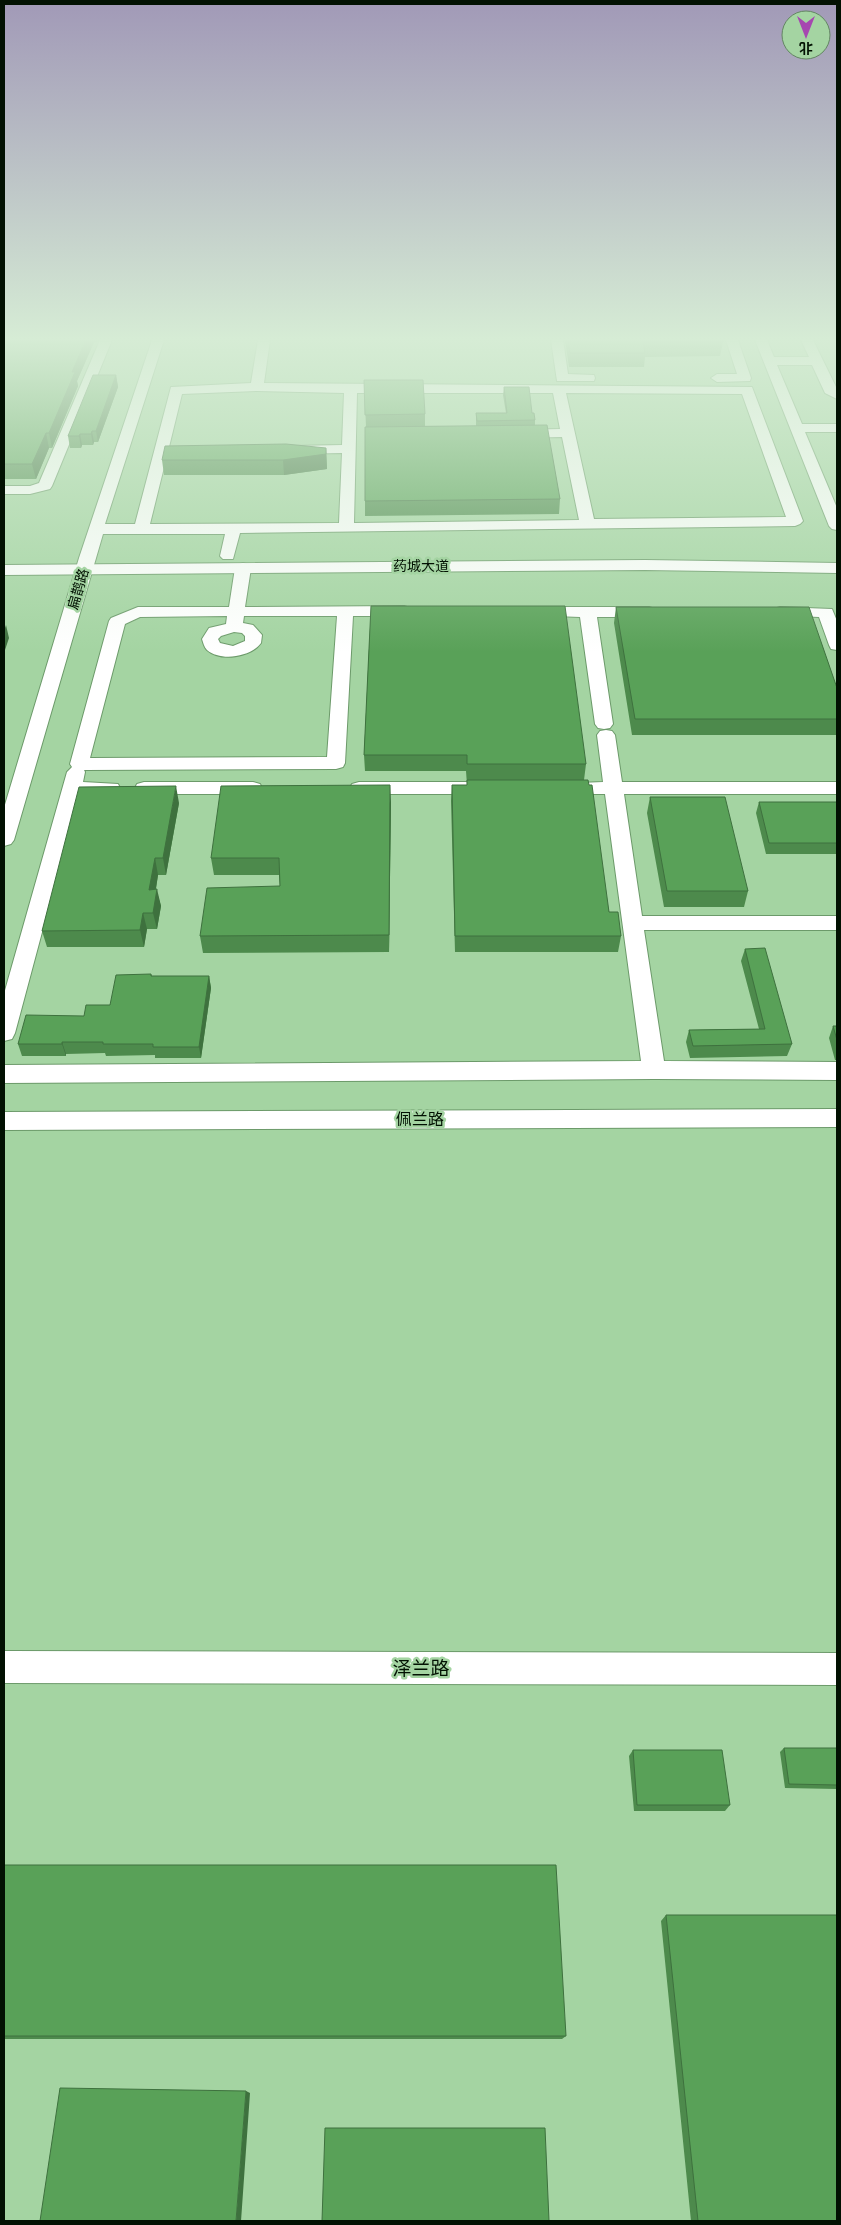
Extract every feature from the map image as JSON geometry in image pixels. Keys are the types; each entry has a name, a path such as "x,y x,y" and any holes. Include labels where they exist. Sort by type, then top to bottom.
{"main road":[{"name":"药城大道","path":"4,570 86,563 228,556 407,554 837,557"},
{"name":"药城大道","path":"4,558 86,563 244,568 645,565 837,568"}],"street":[{"path":"4,490 30,490 45,486 63,444"},
{"name":"扁鹊路","path":"4,840 96,529 124,444"},
{"path":"141,529 162,444"},
{"path":"280,450 325,444"},
{"path":"346,527 353,444"},
{"path":"570,444 587,524"},
{"path":"96,529 233,529 795,521 767,444"},
{"path":"803,444 837,526"},
{"path":"160,451 210,451"},
{"path":"228,556 233,529"},
{"path":"235,619 244,568"},
{"path":"339,777 345,611"},
{"path":"4,1033 117,621 138,612 235,619 345,611 423,611"},
{"path":"520,612 667,612"},
{"path":"588,612 605,730"},
{"path":"766,612 826,612 837,645"},
{"path":"79,764 339,777 504,788"},
{"path":"72,788 267,788"},
{"path":"544,788 837,788"},
{"path":"633,922 837,923"},
{"path":"4,1074 654,1070"},
{"name":"佩兰路","path":"4,1121 837,1118"},
{"name":"泽兰路","path":"4,1667 837,1669"}],"lane":[{"path":"605,730 654,1070 837,1071"}],"building":[{"path":"4,444 41,444 32,464 4,464"},
{"path":"286,444 326,448 326,454 283,460 162,460 165,446"},
{"path":"365,444 550,444 560,499 365,501"},
{"path":"371,606 565,606 586,764 467,764 467,755 364,755"},
{"path":"616,607 809,607 837,688 837,719 635,719"},
{"path":"467,780 588,780 589,785 592,785 609,912 618,912 621,936 455,936 452,785 467,785"},
{"path":"390,785 389,935 200,936 207,888 280,886 279,858 211,858 221,786"},
{"path":"176,786 163,858 155,858 149,890 157,889 153,913 143,913 140,930 42,931 79,787"},
{"path":"650,797 725,797 748,891 667,891"},
{"path":"759,802 837,802 837,843 769,843"},
{"path":"765,948 792,1044 693,1046 689,1030 765,1029 745,949"},
{"path":"151,974 151,976 209,976 199,1047 153,1047 153,1044 103,1044 103,1042 18,1044 26,1015 84,1016 86,1005 110,1005 116,975"},
{"path":"833,1026 837,1026 837,1040"},
{"path":"784,1748 837,1748 837,1785 789,1784"},
{"path":"633,1750 722,1750 730,1805 637,1805"},
{"path":"4,1865 556,1865 566,2036 4,2036"},
{"path":"666,1915 837,1915 837,2221 698,2221"},
{"path":"60,2088 246,2091 236,2221 40,2221"},
{"path":"325,2128 545,2128 549,2221 322,2221"}]}
